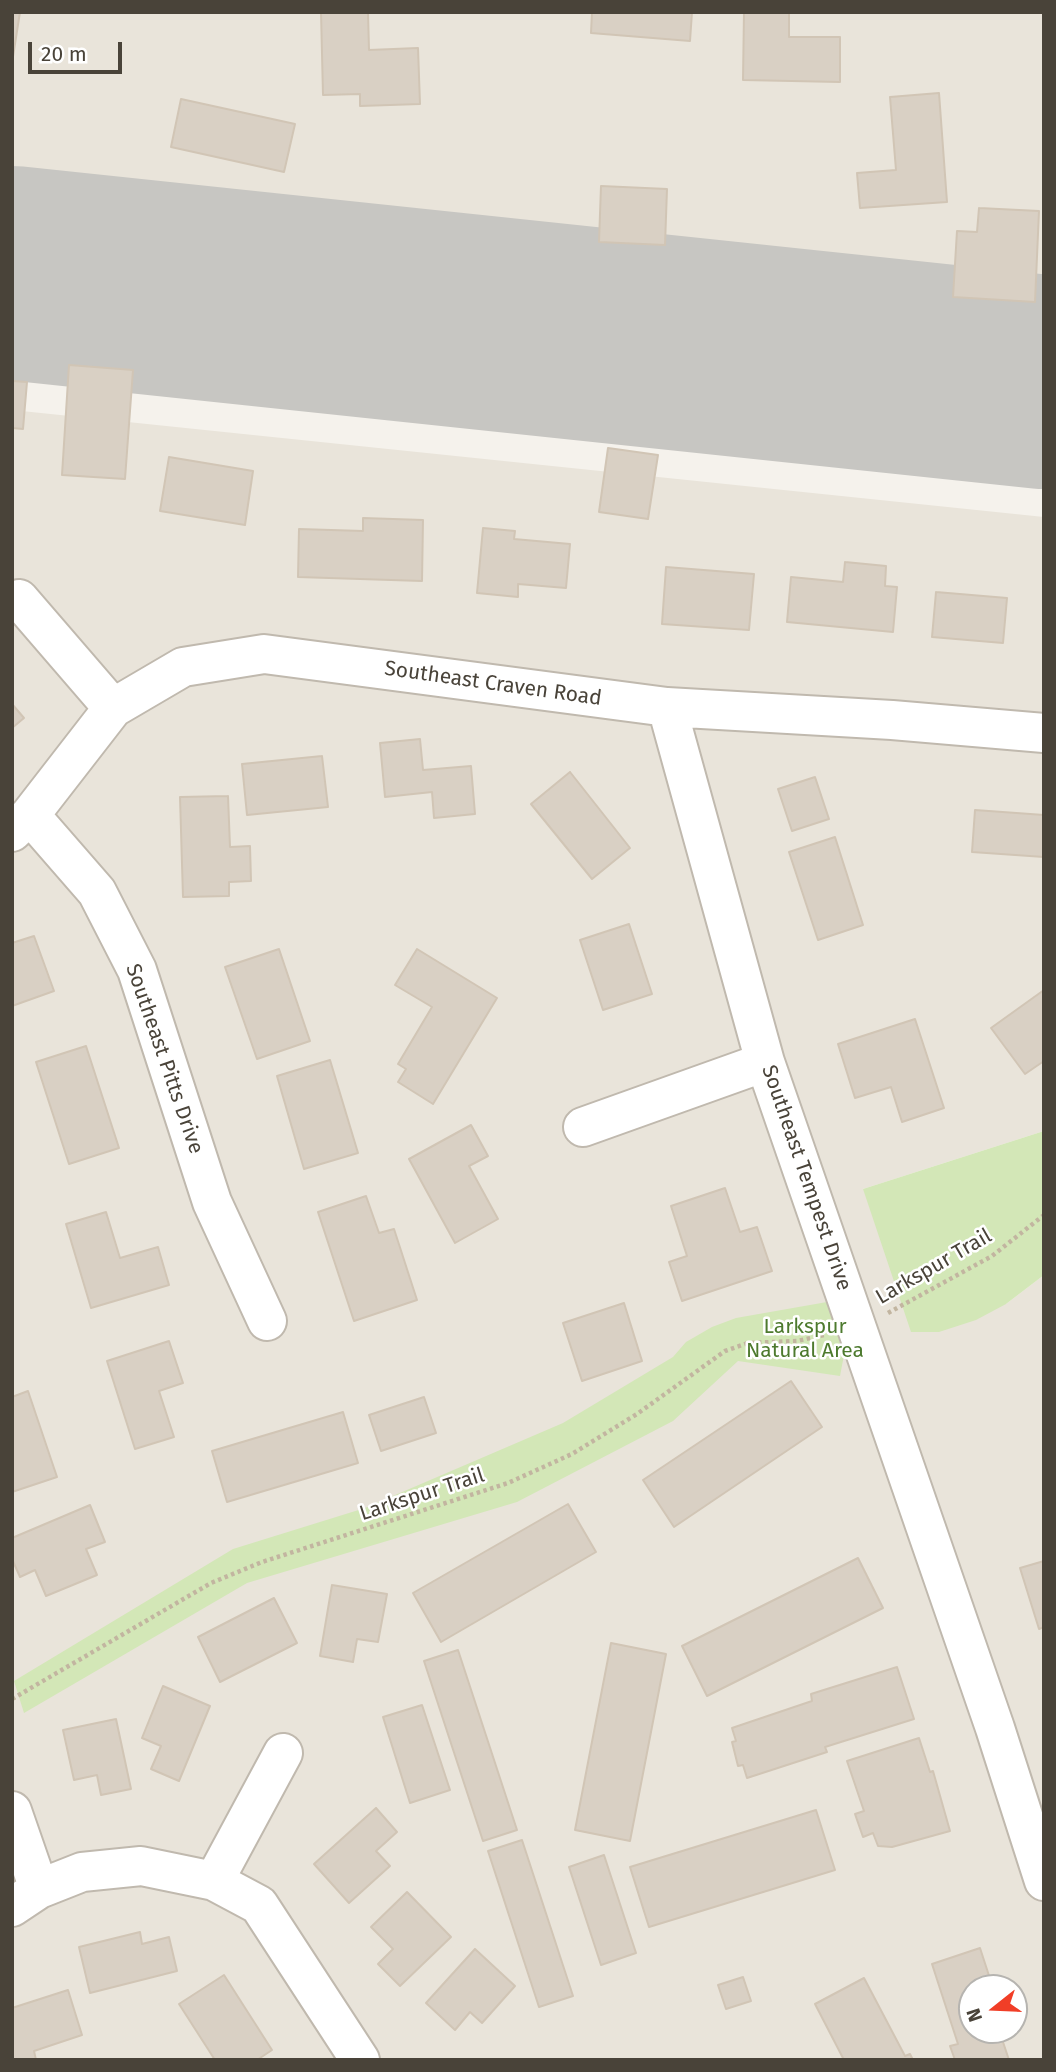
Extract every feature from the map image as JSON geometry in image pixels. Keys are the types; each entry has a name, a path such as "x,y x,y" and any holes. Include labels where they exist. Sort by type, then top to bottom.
{"street":[{"path":"19,598 113,708"},
{"name":"Southeast Craven Road","path":"21,824 113,708 183,667 264,654 667,707 892,720 1044,733"},
{"name":"Southeast Tempest Drive","path":"667,707 765,1062 995,1728 1044,1881"},
{"name":"Southeast Pitts Drive","path":"21,824 97,892 137,970 212,1202 267,1321"},
{"path":"583,1126 765,1062"},
{"path":"214,1881 283,1753"},
{"path":"12,1811 26,1898 82,1872 141,1867 214,1881 260,1905 359,2060"}],"path":[{"name":"Larkspur Trail","path":"883,1316 992,1256 1044,1215"},
{"name":"Larkspur Trail","path":"12,1699 211,1583 262,1562 508,1483 572,1454 637,1414 725,1350 748,1343 797,1341 830,1333"}],"shaded area":[{"path":"12,12 1044,12 1044,313 12,198"},
{"path":"12,410 1044,517 1044,1131 863,1189 1006,1304 1044,1275 1044,2060 12,2060"}],"green space":[{"name":"Larkspur Natural Area","path":"1044,1131 1044,1275 1006,1304 976,1320 939,1332 911,1332 863,1189"},
{"name":"Larkspur Natural Area","path":"827,1302 844,1355 840,1376 738,1361 673,1421 517,1502 247,1583 24,1713 14,1681 233,1549 365,1508 563,1423 673,1357 686,1342 712,1327 736,1318"}],"building":[{"path":"12,12 20,12 12,63"},
{"path":"321,12 368,12 369,50 418,48 420,104 360,106 360,94 323,95"},
{"path":"592,12 692,12 690,41 591,33"},
{"path":"744,12 789,12 789,37 840,37 840,82 743,80"},
{"path":"939,93 947,202 860,208 857,173 896,170 890,97"},
{"path":"181,99 295,124 284,172 171,147"},
{"path":"601,186 667,189 665,245 599,242"},
{"path":"979,208 1039,211 1035,302 953,297 957,231 977,232"},
{"path":"69,365 133,370 125,479 62,475"},
{"path":"12,381 27,382 23,429 12,428"},
{"path":"608,448 658,455 648,519 599,512"},
{"path":"169,457 253,471 245,525 160,511"},
{"path":"363,518 423,520 422,581 298,577 299,529 363,531"},
{"path":"483,528 515,531 514,539 570,544 566,588 518,584 518,597 477,593"},
{"path":"845,562 886,566 885,586 897,587 893,632 787,622 791,577 843,582"},
{"path":"666,567 754,574 749,630 662,624"},
{"path":"936,592 1007,598 1003,643 932,637"},
{"path":"12,704 24,718 12,728"},
{"path":"420,739 423,770 471,766 475,814 434,818 432,792 385,797 380,743"},
{"path":"322,756 328,807 247,815 242,764"},
{"path":"570,772 630,848 592,879 531,804"},
{"path":"815,777 829,819 792,831 778,789"},
{"path":"228,796 230,847 250,846 251,881 229,882 229,896 183,897 180,797"},
{"path":"975,810 1044,815 1044,857 972,852"},
{"path":"835,837 863,925 818,940 789,852"},
{"path":"629,924 652,994 603,1010 580,940"},
{"path":"34,936 54,991 12,1006 12,943"},
{"path":"279,949 310,1041 257,1059 225,967"},
{"path":"417,949 497,998 433,1104 398,1082 406,1069 398,1064 432,1007 395,985"},
{"path":"1044,990 1044,1061 1025,1074 991,1028"},
{"path":"915,1019 944,1108 902,1122 891,1087 855,1098 838,1044"},
{"path":"86,1046 119,1148 69,1164 36,1062"},
{"path":"330,1060 358,1153 304,1169 277,1076"},
{"path":"471,1125 488,1156 469,1166 498,1219 455,1243 409,1159"},
{"path":"725,1188 740,1232 757,1227 772,1271 682,1301 669,1262 687,1256 671,1206"},
{"path":"366,1196 379,1233 394,1229 417,1300 354,1321 318,1212"},
{"path":"106,1212 120,1258 158,1247 169,1285 91,1308 66,1224"},
{"path":"624,1303 642,1361 582,1381 563,1323"},
{"path":"169,1341 183,1383 159,1391 174,1437 135,1449 107,1361"},
{"path":"791,1381 822,1427 674,1527 643,1480"},
{"path":"28,1391 57,1477 12,1492 12,1397"},
{"path":"424,1397 436,1433 381,1451 369,1415"},
{"path":"343,1412 358,1463 227,1502 212,1451"},
{"path":"568,1504 596,1552 441,1642 413,1593"},
{"path":"90,1505 105,1542 86,1549 97,1575 46,1596 35,1570 20,1577 12,1559 12,1538"},
{"path":"858,1558 883,1608 707,1696 682,1646"},
{"path":"1044,1561 1044,1627 1039,1629 1020,1568"},
{"path":"332,1585 387,1594 378,1642 357,1639 353,1662 320,1656"},
{"path":"274,1598 297,1643 220,1682 198,1637"},
{"path":"611,1643 666,1654 630,1841 575,1830"},
{"path":"458,1650 517,1830 483,1841 424,1661"},
{"path":"897,1667 914,1719 825,1747 827,1752 747,1778 743,1765 738,1766 732,1742 736,1741 732,1728 812,1701 811,1694"},
{"path":"163,1686 210,1706 179,1781 151,1769 161,1746 142,1738"},
{"path":"422,1705 450,1790 410,1803 383,1717"},
{"path":"116,1719 131,1789 101,1795 97,1775 74,1780 63,1730"},
{"path":"919,1738 930,1772 933,1771 950,1831 892,1847 878,1846 873,1833 863,1837 855,1814 864,1811 847,1761"},
{"path":"376,1808 397,1832 376,1851 390,1866 349,1903 314,1864"},
{"path":"816,1810 835,1870 649,1927 630,1867"},
{"path":"522,1840 573,1996 539,2007 488,1851"},
{"path":"604,1855 636,1953 601,1965 569,1867"},
{"path":"407,1892 451,1937 400,1986 378,1964 393,1949 371,1927"},
{"path":"140,1932 142,1944 169,1937 177,1971 90,1993 79,1947"},
{"path":"980,1948 988,1974 958,1974 958,2044 932,1964"},
{"path":"475,1949 515,1986 482,2023 470,2012 455,2030 426,2003"},
{"path":"224,1975 272,2050 257,2060 215,2060 179,2004"},
{"path":"743,1977 751,2001 726,2009 718,1985"},
{"path":"864,1978 905,2056 910,2054 913,2060 844,2060 815,2004"},
{"path":"68,1990 82,2035 34,2051 36,2060 12,2060 12,2008"},
{"path":"1004,2044 1009,2060 955,2060 950,2046"}],"runway":[{"path":"12,273 1044,382"}]}
